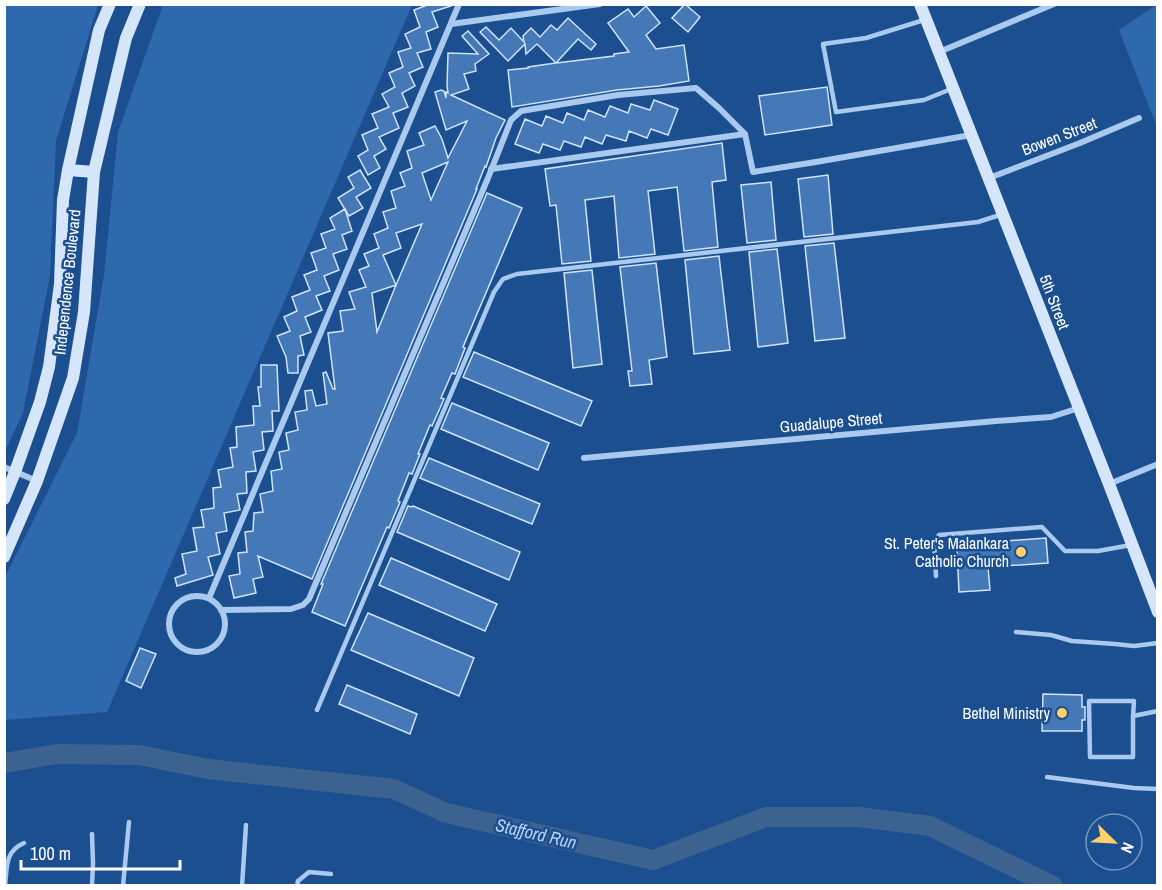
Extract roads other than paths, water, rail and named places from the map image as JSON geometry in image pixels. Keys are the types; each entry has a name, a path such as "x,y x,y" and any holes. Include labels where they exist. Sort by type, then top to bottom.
{"main road":[{"name":"Independence Boulevard","path":"4,499 10,470 40,402 49,367 60,284 63,200 68,170 99,30 110,4"},
{"name":"Independence Boulevard","path":"4,557 37,481 73,378 84,312 94,172 126,38 140,4"},
{"name":"5th Street","path":"920,4 1158,612"},
{"path":"68,170 94,172"}],"street":[{"path":"209,598 459,4"},
{"path":"451,24 600,4"},
{"path":"939,52 1054,4"},
{"path":"222,610 291,609 303,605 309,599 511,120 521,111 618,95 696,88 745,134 753,172 971,135"},
{"name":"Bowen Street","path":"989,178 1139,118"},
{"path":"491,169 745,134"},
{"name":"Guadalupe Street","path":"584,458 1051,417 1079,408"},
{"path":"1109,484 1158,464"},
{"path":"10,470 37,481"},
{"path":"194,595 209,598 222,610 226,621 223,635 214,647 200,652 186,650 174,640 169,627 172,612 181,601 194,595"}],"lane":[{"path":"926,19 866,38 823,44 836,112 924,100 953,88"},
{"path":"317,710 494,292 503,279 517,274 978,222 1003,214"},
{"path":"936,576 934,541 939,535 1042,527 1065,551 1098,551 1131,545"},
{"path":"1016,632 1051,635 1072,641 1134,646 1158,643"},
{"path":"1089,701 1134,701 1133,716 1133,757 1090,757 1089,701"},
{"path":"1133,716 1158,711"},
{"path":"1047,777 1158,789"},
{"path":"123,885 129,822"},
{"path":"242,885 246,825"},
{"path":"92,834 92,885"},
{"path":"5,885 10,852 24,843"},
{"path":"297,885 298,881 309,872 331,874"}],"waterway":[{"name":"Stafford Run","path":"4,763 56,754 139,755 208,769 394,789 446,813 653,860 766,817 858,817 930,826 1053,886"}],"place":[{"name":"St. Peter's Malankara Catholic Church","path":"1021,552"},
{"name":"Bethel Ministry","path":"1062,713"}]}
